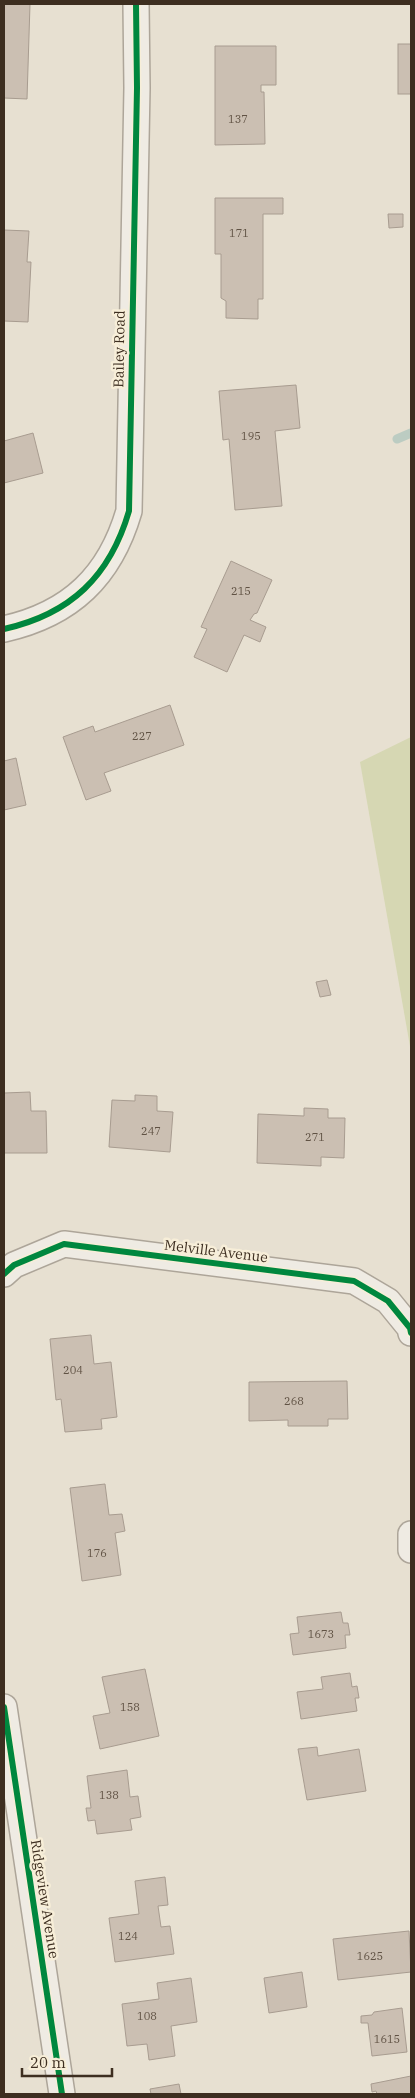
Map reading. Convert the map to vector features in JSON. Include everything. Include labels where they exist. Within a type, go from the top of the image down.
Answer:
[{"type":"street","name":"Bailey Road","points":[[4,629],[23,625],[50,614],[73,600],[92,582],[109,560],[122,535],[129,511],[137,88],[136,4]]},
{"type":"street","name":"Melville Avenue","points":[[4,1274],[14,1265],[64,1244],[354,1281],[388,1301],[410,1328],[411,1333]]},
{"type":"street","points":[[411,1534],[411,1550]]},
{"type":"street","name":"Ridgeview Avenue","points":[[4,1707],[62,2094]]},
{"type":"green space","points":[[411,737],[411,1052],[360,762]]},
{"type":"building","points":[[4,4],[30,4],[27,99],[4,98]]},
{"type":"building","points":[[398,44],[411,44],[411,94],[398,94]]},
{"type":"building","points":[[215,46],[276,46],[276,85],[261,85],[261,92],[264,92],[265,144],[215,145]]},
{"type":"building","points":[[215,198],[283,198],[283,214],[263,214],[263,299],[258,299],[258,319],[226,318],[226,301],[221,298],[221,254],[215,254]]},
{"type":"building","points":[[388,214],[403,214],[403,227],[389,228]]},
{"type":"building","points":[[4,230],[29,231],[27,262],[31,262],[28,322],[4,321]]},
{"type":"building","points":[[296,385],[300,428],[275,431],[282,506],[235,510],[229,439],[223,440],[219,391]]},
{"type":"building","points":[[33,433],[43,473],[4,483],[4,441]]},
{"type":"building","points":[[231,561],[272,580],[257,613],[250,620],[266,627],[260,642],[244,635],[227,672],[194,657],[207,629],[201,627]]},
{"type":"building","points":[[170,705],[184,745],[104,773],[111,791],[86,800],[63,737],[93,726],[95,732]]},
{"type":"building","points":[[16,758],[26,805],[4,810],[4,761]]},
{"type":"building","points":[[327,980],[331,995],[320,997],[316,982]]},
{"type":"building","points":[[30,1092],[31,1111],[46,1111],[47,1153],[4,1153],[4,1093]]},
{"type":"building","points":[[135,1095],[157,1096],[157,1111],[173,1112],[170,1152],[109,1147],[112,1100],[135,1101]]},
{"type":"building","points":[[304,1108],[328,1109],[328,1118],[345,1118],[344,1158],[321,1157],[321,1166],[257,1163],[258,1114],[304,1116]]},
{"type":"building","points":[[91,1335],[94,1364],[111,1362],[117,1417],[101,1419],[102,1429],[65,1432],[61,1399],[56,1400],[50,1339]]},
{"type":"building","points":[[347,1381],[348,1419],[328,1419],[328,1426],[288,1426],[288,1420],[249,1421],[249,1382]]},
{"type":"building","points":[[105,1484],[109,1515],[122,1514],[125,1531],[115,1533],[121,1575],[82,1581],[70,1488]]},
{"type":"building","points":[[341,1612],[343,1623],[348,1623],[350,1635],[345,1635],[346,1648],[293,1655],[290,1634],[299,1633],[297,1617]]},
{"type":"building","points":[[145,1669],[159,1736],[100,1749],[93,1716],[110,1713],[102,1677]]},
{"type":"building","points":[[350,1673],[352,1687],[357,1686],[359,1698],[355,1698],[357,1711],[301,1719],[297,1692],[323,1689],[321,1677]]},
{"type":"building","points":[[317,1747],[318,1756],[359,1749],[366,1791],[307,1800],[298,1749]]},
{"type":"building","points":[[127,1770],[130,1797],[138,1796],[141,1817],[130,1819],[132,1830],[97,1834],[95,1820],[88,1821],[86,1808],[91,1808],[87,1776]]},
{"type":"building","points":[[165,1877],[168,1905],[158,1906],[161,1927],[170,1926],[174,1954],[115,1962],[109,1918],[139,1914],[135,1881]]},
{"type":"building","points":[[409,1931],[411,1972],[338,1980],[333,1939]]},
{"type":"building","points":[[302,1972],[307,2007],[269,2013],[264,1978]]},
{"type":"building","points":[[191,1978],[197,2022],[171,2026],[175,2056],[149,2060],[147,2044],[127,2046],[122,2004],[159,1999],[157,1983]]},
{"type":"building","points":[[402,2008],[407,2052],[372,2056],[368,2023],[361,2023],[361,2016]]},
{"type":"building","points":[[411,2076],[411,2094],[377,2094],[376,2091],[372,2092],[371,2084]]},
{"type":"building","points":[[179,2084],[181,2094],[151,2094],[150,2089]]},
{"type":"waterway","points":[[397,439],[411,433]]},
{"type":"cycle path","points":[[4,629],[49,613],[68,602],[84,589],[99,573],[111,555],[129,511],[137,88],[136,4]]},
{"type":"cycle path","points":[[4,1274],[14,1265],[64,1244],[354,1281],[388,1301],[410,1328],[411,1333]]},
{"type":"cycle path","points":[[4,1707],[62,2094]]}]
